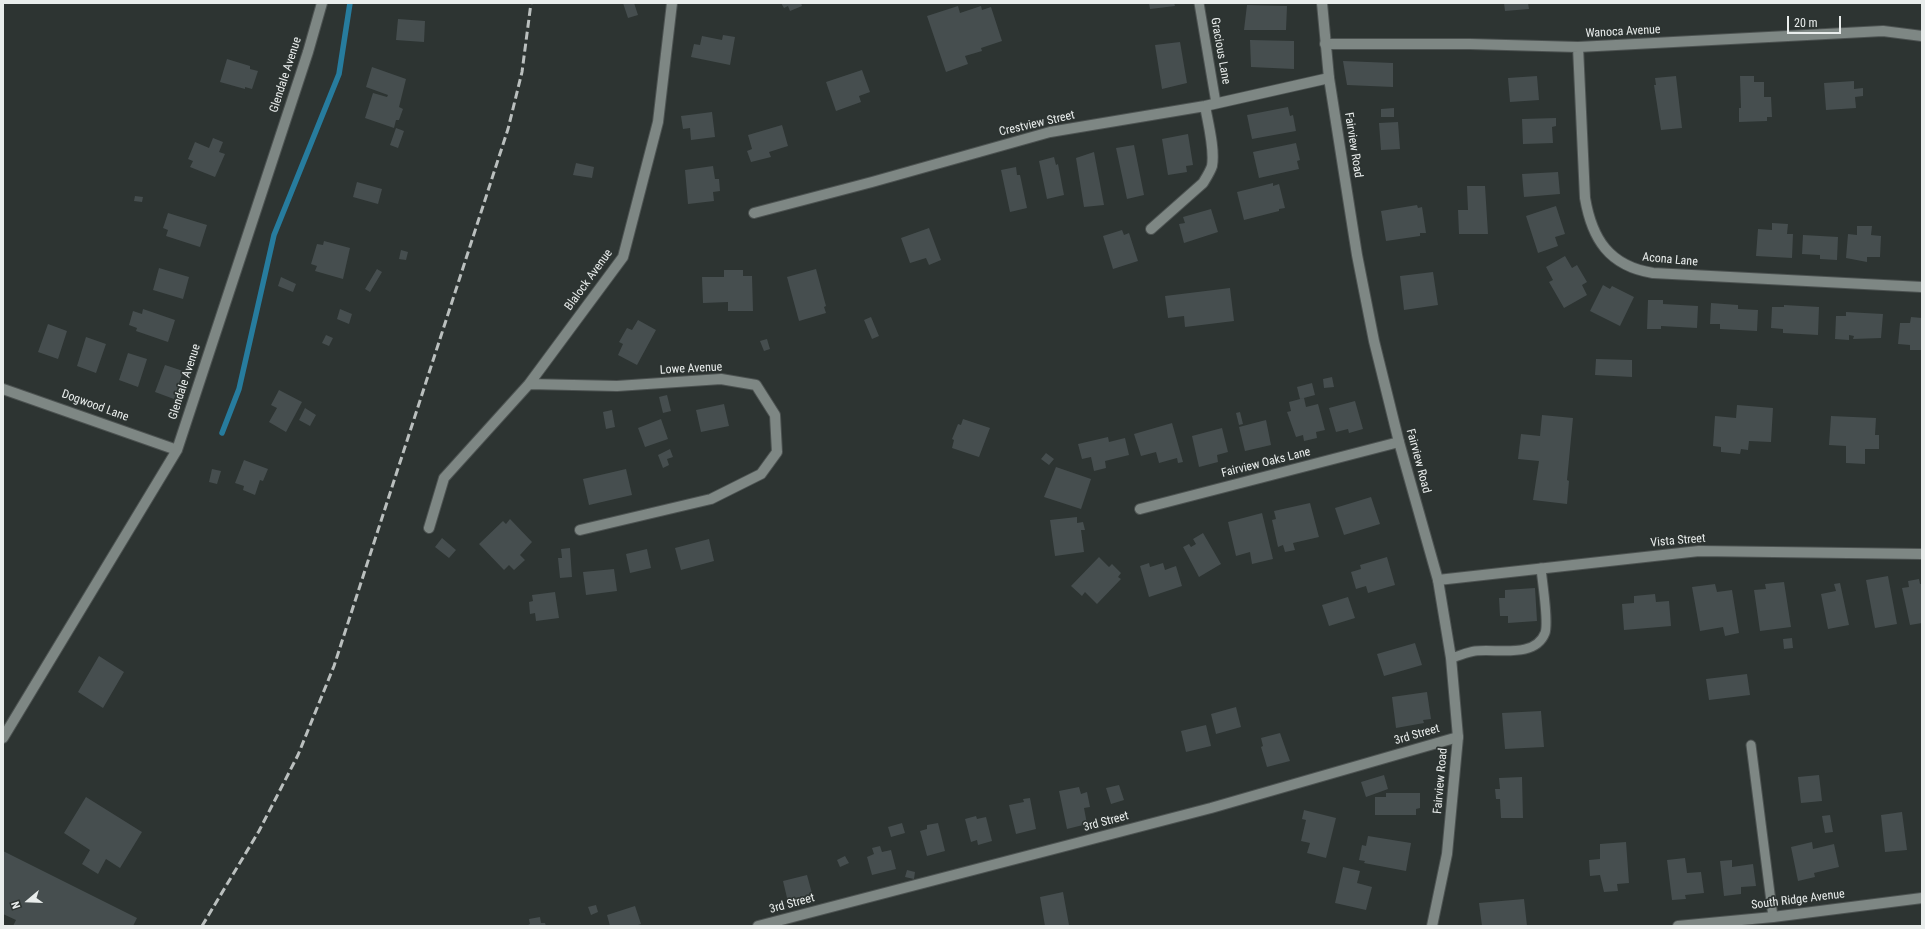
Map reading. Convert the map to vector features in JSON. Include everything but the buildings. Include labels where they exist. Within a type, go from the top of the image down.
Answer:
[{"type":"street","name":"Glendale Avenue","points":[[3,738],[177,450],[308,52],[322,3]]},
{"type":"street","name":"Blalock Avenue","points":[[429,528],[444,478],[528,384],[623,257],[658,122],[672,3]]},
{"type":"street","name":"Fairview Road","points":[[1322,3],[1329,78],[1359,262],[1374,341],[1399,442],[1438,580],[1451,658],[1458,737],[1447,854],[1432,926]]},
{"type":"street","name":"Wanoca Avenue","points":[[1325,44],[1470,44],[1578,47],[1883,31],[1922,36]]},
{"type":"street","name":"Acona Lane","points":[[1578,47],[1585,198],[1588,215],[1602,244],[1623,264],[1637,270],[1653,273],[1922,287]]},
{"type":"street","name":"Crestview Street","points":[[754,213],[872,182],[1050,132],[1205,106],[1329,78]]},
{"type":"street","points":[[1151,229],[1203,183],[1212,166],[1212,153],[1205,106]]},
{"type":"street","name":"Lowe Avenue","points":[[528,384],[617,386],[721,379],[756,385],[775,415],[777,452],[761,474],[711,499],[580,530]]},
{"type":"street","name":"Dogwood Lane","points":[[3,389],[177,450]]},
{"type":"street","name":"Fairview Oaks Lane","points":[[1140,509],[1399,442]]},
{"type":"street","name":"Vista Street","points":[[1438,580],[1699,551],[1922,554]]},
{"type":"street","name":"3rd Street","points":[[758,926],[1212,808],[1458,737]]},
{"type":"street","name":"South Ridge Avenue","points":[[1678,926],[1773,917],[1922,898]]},
{"type":"lane","name":"Gracious Lane","points":[[1199,3],[1216,103]]},
{"type":"lane","points":[[1451,658],[1474,651],[1522,650],[1537,643],[1545,632],[1545,597],[1541,568]]},
{"type":"lane","points":[[1751,745],[1773,917]]},
{"type":"waterway","points":[[222,433],[239,389],[274,235],[339,74],[350,3]]},
{"type":"railway","points":[[202,926],[259,831],[298,755],[334,666],[508,129],[522,72],[531,3]]}]
